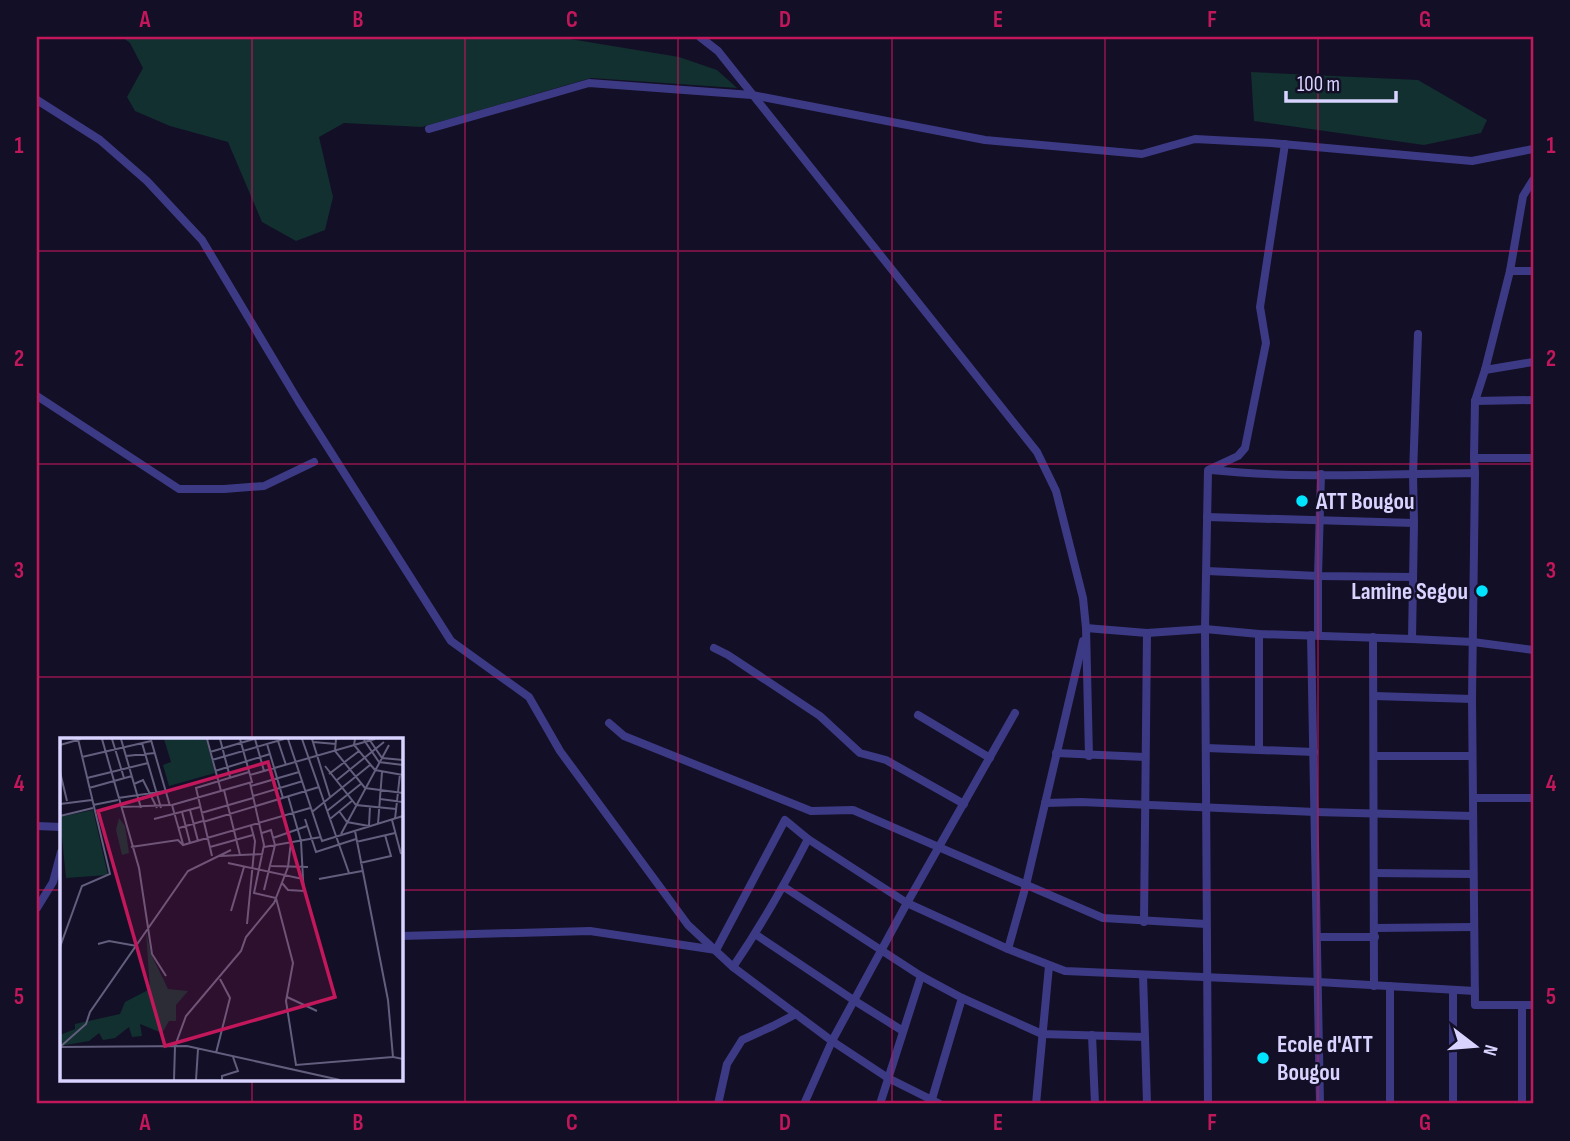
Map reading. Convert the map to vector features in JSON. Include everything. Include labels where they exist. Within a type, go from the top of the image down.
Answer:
[{"type":"street","points":[[701,37],[718,51],[1037,452],[1056,491],[1083,598],[1089,755]]},
{"type":"street","points":[[429,129],[589,83],[752,95],[985,140],[1142,154],[1195,139],[1284,144],[1472,162],[1533,149]]},
{"type":"street","points":[[37,100],[100,140],[147,181],[202,240],[299,402],[451,641],[529,697],[560,751],[688,925],[733,967],[832,1041],[888,1078],[936,1102],[962,998]]},
{"type":"street","points":[[1208,470],[1238,456],[1245,448],[1266,343],[1260,307],[1284,144]]},
{"type":"street","points":[[1533,180],[1523,196],[1510,271],[1475,401],[1472,699],[1475,1005],[1533,1005]]},
{"type":"street","points":[[1510,271],[1533,271]]},
{"type":"street","points":[[1412,639],[1413,474],[1418,334]]},
{"type":"street","points":[[1485,370],[1533,362]]},
{"type":"street","points":[[37,396],[179,489],[264,486],[314,462]]},
{"type":"street","points":[[1475,401],[1533,400]]},
{"type":"street","points":[[1474,458],[1533,458]]},
{"type":"street","points":[[1208,470],[1321,474],[1475,473]]},
{"type":"street","points":[[1208,470],[1205,629],[1208,1104]]},
{"type":"street","points":[[1320,1104],[1314,752],[1321,474]]},
{"type":"street","points":[[1208,517],[1414,523]]},
{"type":"street","points":[[1207,571],[1413,577]]},
{"type":"street","points":[[1086,628],[1147,634],[1205,629],[1259,634],[1373,637],[1473,642],[1533,650]]},
{"type":"street","points":[[1008,949],[1026,885],[1086,628]]},
{"type":"street","points":[[1144,922],[1147,634]]},
{"type":"street","points":[[1259,634],[1259,750]]},
{"type":"street","points":[[1373,637],[1374,986]]},
{"type":"street","points":[[714,648],[820,716],[860,753],[886,760],[964,804]]},
{"type":"street","points":[[1374,696],[1472,699]]},
{"type":"street","points":[[804,1104],[832,1041],[1015,713]]},
{"type":"street","points":[[918,715],[990,758]]},
{"type":"street","points":[[609,723],[624,736],[811,811],[853,810],[1103,918],[1206,924]]},
{"type":"street","points":[[1206,748],[1314,752]]},
{"type":"street","points":[[1056,753],[1145,757]]},
{"type":"street","points":[[1374,756],[1472,756]]},
{"type":"street","points":[[1473,798],[1533,797]]},
{"type":"street","points":[[1045,803],[1473,816]]},
{"type":"street","points":[[716,950],[785,821],[808,839],[907,903],[1008,949],[1065,971],[1475,991]]},
{"type":"street","points":[[37,826],[60,827]]},
{"type":"street","points":[[733,967],[784,887],[808,839]]},
{"type":"street","points":[[37,908],[53,882],[60,856]]},
{"type":"street","points":[[1374,873],[1473,874]]},
{"type":"street","points":[[784,887],[921,976],[962,998],[1042,1034],[1145,1037]]},
{"type":"street","points":[[1317,937],[1474,927]]},
{"type":"street","points":[[402,936],[590,931],[716,950]]},
{"type":"street","points":[[755,934],[904,1031]]},
{"type":"street","points":[[1036,1104],[1049,966]]},
{"type":"street","points":[[1143,975],[1147,1104]]},
{"type":"street","points":[[880,1104],[921,976]]},
{"type":"street","points":[[1390,986],[1391,1104]]},
{"type":"street","points":[[1453,990],[1453,1104]]},
{"type":"street","points":[[1522,1005],[1522,1102],[1533,1100]]},
{"type":"street","points":[[718,1104],[727,1064],[742,1040],[796,1014]]},
{"type":"street","points":[[1092,1035],[1095,1104]]},
{"type":"green space","points":[[122,37],[558,37],[679,57],[717,70],[737,88],[591,78],[422,127],[344,123],[319,137],[333,197],[325,230],[296,241],[262,222],[228,142],[170,126],[135,111],[127,97],[143,68],[130,43]]},
{"type":"green space","points":[[1251,72],[1418,80],[1487,120],[1481,133],[1424,145],[1254,121]]},
{"type":"place","name":"ATT Bougou","points":[[1302,501]]},
{"type":"place","name":"Lamine Segou","points":[[1482,591]]},
{"type":"place","name":"Ecole d'ATT Bougou","points":[[1263,1058]]}]
